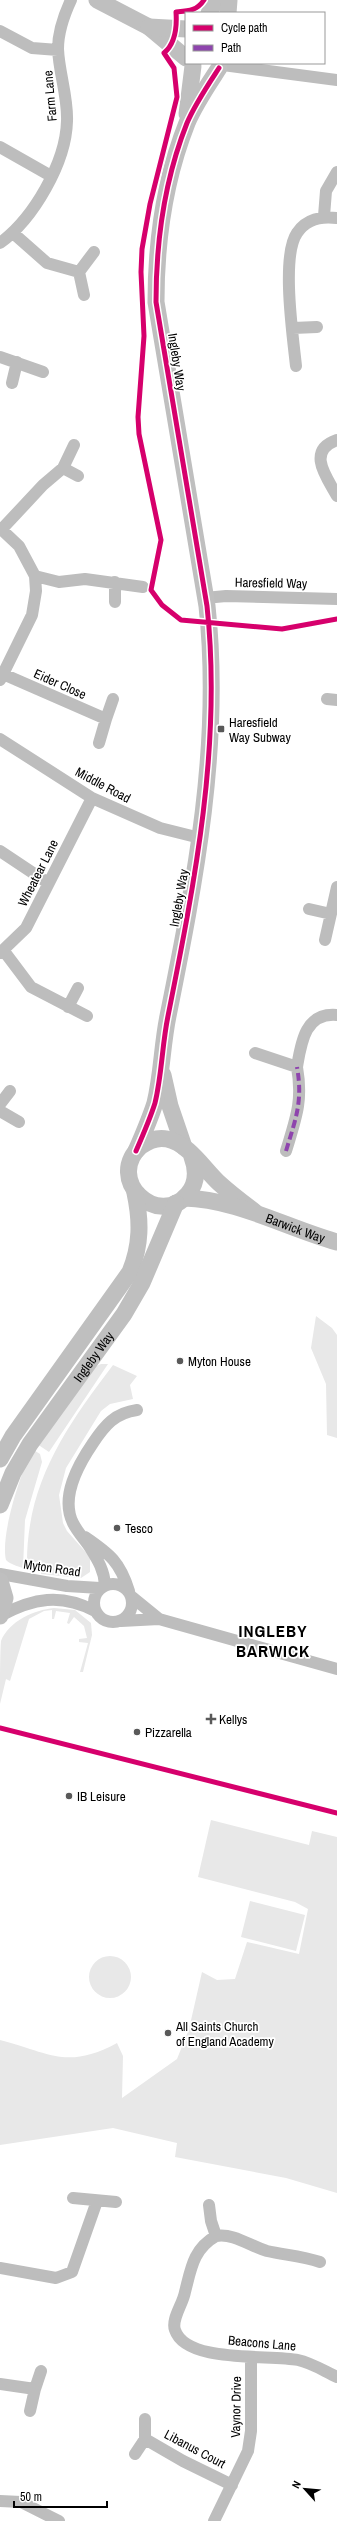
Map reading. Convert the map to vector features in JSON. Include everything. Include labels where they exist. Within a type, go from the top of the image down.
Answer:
[{"type":"street","name":"Farm Lane","points":[[0,243],[13,233],[38,204],[60,155],[67,123],[65,84],[58,50],[64,12],[71,0]]},
{"type":"street","points":[[97,0],[149,27],[185,58]]},
{"type":"street","points":[[210,12],[216,0]]},
{"type":"street","points":[[228,12],[229,0]]},
{"type":"street","points":[[149,27],[185,29]]},
{"type":"street","points":[[0,31],[32,48],[58,50]]},
{"type":"street","name":"Ingleby Way","points":[[187,122],[189,64]]},
{"type":"street","points":[[193,64],[201,70],[222,65],[337,80]]},
{"type":"street","points":[[263,64],[275,71]]},
{"type":"street","name":"Ingleby Way","points":[[136,1151],[154,1103],[161,1067],[167,1019],[200,838],[211,728],[211,644],[206,602],[156,302],[156,264],[162,212],[173,162],[187,122],[222,65]]},
{"type":"street","points":[[0,148],[51,176]]},
{"type":"street","points":[[324,216],[326,191],[337,172]]},
{"type":"street","points":[[296,366],[290,296],[291,248],[297,233],[316,218],[324,216],[337,218]]},
{"type":"street","points":[[13,233],[47,263],[79,272]]},
{"type":"street","points":[[84,295],[79,272],[94,252]]},
{"type":"street","points":[[293,328],[317,327]]},
{"type":"street","points":[[0,357],[43,372]]},
{"type":"street","points":[[12,382],[17,362]]},
{"type":"street","points":[[337,440],[327,447],[321,458],[320,465],[326,481],[337,496]]},
{"type":"street","points":[[2,677],[32,615],[36,591],[35,576],[19,546],[1,528],[43,485],[63,468],[74,445]]},
{"type":"street","points":[[63,468],[78,476]]},
{"type":"street","points":[[35,576],[59,582],[85,578],[143,587]]},
{"type":"street","points":[[115,582],[115,602]]},
{"type":"street","name":"Haresfield Way","points":[[206,602],[226,596],[337,599]]},
{"type":"street","name":"Eider Close","points":[[2,677],[106,719]]},
{"type":"street","points":[[99,743],[113,699]]},
{"type":"street","name":"Middle Road","points":[[0,739],[92,798],[160,828],[200,838]]},
{"type":"street","name":"Wheatear Lane","points":[[2,952],[26,928],[92,798]]},
{"type":"street","points":[[0,851],[48,883]]},
{"type":"street","points":[[325,940],[337,887]]},
{"type":"street","points":[[309,909],[331,914]]},
{"type":"street","points":[[2,952],[31,987],[87,1016]]},
{"type":"street","points":[[68,1007],[78,988]]},
{"type":"street","points":[[286,1151],[300,1107],[300,1084],[297,1066],[303,1035],[316,1019],[325,1015],[337,1015]]},
{"type":"street","points":[[255,1053],[297,1066]]},
{"type":"street","name":"Ingleby Way","points":[[161,1067],[170,1106],[188,1152]]},
{"type":"street","points":[[0,1104],[10,1091]]},
{"type":"street","points":[[0,1111],[19,1122]]},
{"type":"street","points":[[165,1139],[188,1152],[196,1171],[195,1179],[180,1201],[158,1206],[150,1204],[135,1193],[129,1176],[132,1158],[136,1151],[144,1144],[165,1139]]},
{"type":"street","name":"Barwick Way","points":[[188,1152],[219,1183],[255,1212]]},
{"type":"street","name":"Ingleby Way","points":[[0,1459],[13,1436],[130,1272],[136,1257],[140,1234],[140,1214],[135,1193]]},
{"type":"street","name":"Barwick Way","points":[[180,1201],[212,1200],[255,1212],[305,1233],[337,1242]]},
{"type":"street","name":"Ingleby Way","points":[[0,1505],[13,1473],[30,1444],[124,1314],[142,1283],[180,1201]]},
{"type":"street","points":[[95,1611],[95,1596],[103,1586],[104,1573],[100,1563],[72,1523],[69,1503],[74,1477],[80,1464],[105,1426],[115,1416],[137,1410]]},
{"type":"street","points":[[80,1533],[115,1559],[124,1574],[131,1594],[131,1611],[121,1621]]},
{"type":"street","name":"Myton Road","points":[[0,1574],[67,1586],[103,1586]]},
{"type":"street","points":[[0,1581],[5,1598],[0,1616]]},
{"type":"street","points":[[103,1586],[118,1584],[159,1619]]},
{"type":"street","points":[[0,1616],[29,1602],[42,1600],[69,1601],[95,1611],[108,1622],[159,1619],[337,1668]]},
{"type":"street","points":[[73,2198],[116,2202]]},
{"type":"street","points":[[0,2268],[56,2278],[72,2272],[97,2201]]},
{"type":"street","points":[[210,2205],[211,2221],[216,2236],[232,2238],[264,2250],[303,2256],[320,2262]]},
{"type":"street","name":"Beacons Lane","points":[[216,2236],[208,2241],[192,2261],[175,2329],[185,2343],[194,2347],[251,2358],[296,2359],[337,2377]]},
{"type":"street","name":"Vaynor Drive","points":[[214,2521],[248,2451],[251,2431],[251,2358]]},
{"type":"street","points":[[30,2411],[41,2371]]},
{"type":"street","points":[[0,2384],[35,2389]]},
{"type":"street","name":"Libanus Court","points":[[135,2454],[145,2439],[145,2419]]},
{"type":"street","name":"Libanus Court","points":[[145,2439],[183,2461],[232,2485]]},
{"type":"street","points":[[0,2501],[21,2502],[59,2521]]},
{"type":"shaded area","points":[[316,1316],[332,1328],[337,1335],[337,1438],[327,1435],[326,1384],[311,1348]]},
{"type":"shaded area","points":[[101,1364],[108,1364],[49,1452],[37,1444],[92,1368]]},
{"type":"shaded area","points":[[113,1365],[137,1376],[130,1385],[133,1399],[110,1404],[101,1411],[66,1468],[59,1495],[63,1523],[67,1531],[90,1557],[90,1572],[81,1578],[41,1574],[42,1569],[27,1565],[28,1536],[33,1508],[41,1482],[65,1434]]},
{"type":"shaded area","points":[[32,1449],[40,1454],[42,1462],[25,1520],[23,1568],[6,1560],[6,1535],[17,1488]]},
{"type":"shaded area","points":[[54,1608],[75,1610],[91,1623],[92,1635],[83,1672],[80,1672],[88,1643],[79,1642],[79,1639],[87,1638],[84,1626],[74,1617],[69,1624],[67,1623],[70,1613],[56,1611],[54,1619],[52,1619],[52,1610],[44,1611],[29,1619],[10,1681],[6,1679],[0,1704],[1,1641],[16,1622],[38,1611]]},
{"type":"shaded area","points":[[211,1820],[309,1845],[312,1831],[337,1837],[337,2193],[286,2178],[175,2157],[177,2143],[113,2128],[0,2145],[0,2040],[46,2054],[71,2057],[85,2056],[117,2043],[123,2056],[122,2098],[177,2059],[189,2029],[202,1972],[217,1980],[235,1979],[247,1942],[299,1954],[308,1909],[295,1902],[198,1877]]},
{"type":"shaded area","points":[[250,1901],[305,1915],[296,1951],[241,1937]]},
{"type":"shaded area","points":[[110,1956],[125,1962],[131,1977],[125,1992],[110,1998],[95,1992],[89,1977],[95,1962]]},
{"type":"marked path","points":[[286,1151],[298,1109],[299,1079],[297,1067]]},
{"type":"cycle path","points":[[204,0],[195,8],[188,11],[176,12],[175,34],[171,44],[164,53],[174,68],[177,97],[150,204],[142,249],[141,272],[144,336],[138,417],[139,434],[161,540],[151,590],[162,605],[181,620],[282,629],[337,619]]},
{"type":"cycle path","points":[[136,1151],[155,1103],[166,1027],[188,914],[203,812],[211,709],[211,658],[207,606],[156,302],[156,279],[163,211],[172,167],[187,123],[219,68]]},
{"type":"cycle path","points":[[0,1728],[337,1813]]},
{"type":"place","name":"Haresfield Way Subway","points":[[221,729]]},
{"type":"place","name":"Myton House","points":[[180,1361]]},
{"type":"place","name":"Tesco","points":[[117,1528]]},
{"type":"place","name":"Kellys","points":[[211,1719]]},
{"type":"place","name":"Pizzarella","points":[[137,1732]]},
{"type":"place","name":"IB Leisure","points":[[69,1796]]},
{"type":"place","name":"All Saints Church of England Academy","points":[[168,2033]]},
{"type":"district","name":"INGLEBY BARWICK","points":[[273,1640]]}]
